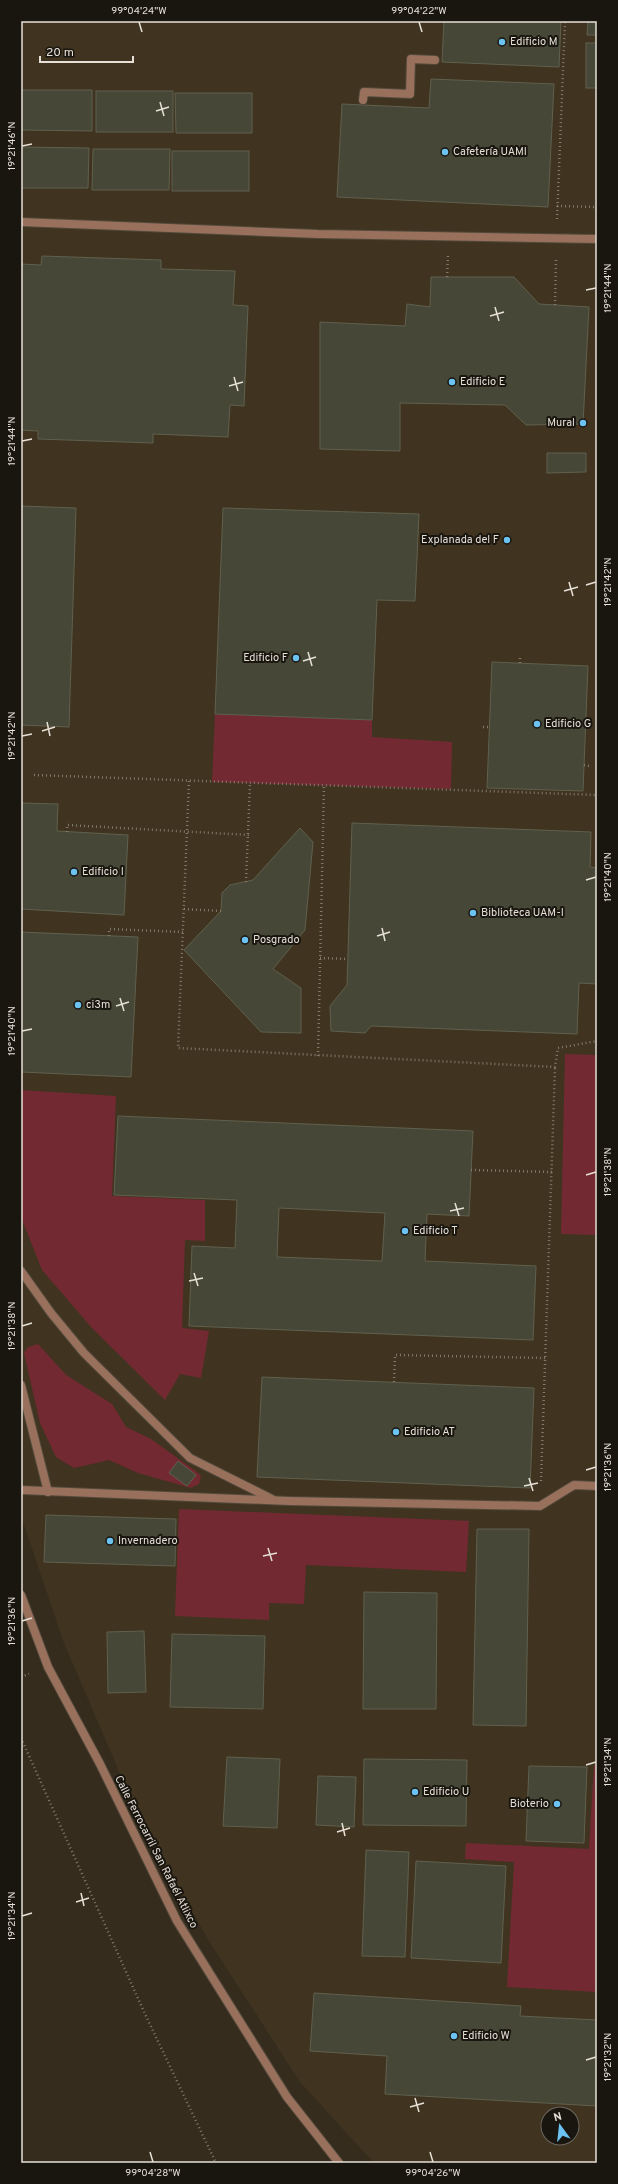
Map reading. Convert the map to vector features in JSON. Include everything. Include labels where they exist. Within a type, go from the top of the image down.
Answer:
[{"type":"street","points":[[363,100],[364,92],[410,94],[411,58],[435,60]]},
{"type":"street","points":[[21,222],[318,234],[556,237],[597,239]]},
{"type":"street","points":[[21,1271],[51,1313],[84,1353],[190,1458],[274,1500]]},
{"type":"street","points":[[21,1385],[48,1492]]},
{"type":"street","points":[[21,1490],[274,1500],[540,1506],[574,1485],[597,1486]]},
{"type":"street","name":"Calle Ferrocarril San Rafaél Atlixco","points":[[21,1595],[48,1667],[100,1764],[177,1921],[287,2097],[339,2163]]},
{"type":"path","points":[[565,21],[557,206],[597,207]]},
{"type":"path","points":[[555,305],[556,237]]},
{"type":"path","points":[[520,658],[520,664]]},
{"type":"path","points":[[483,727],[489,727]]},
{"type":"path","points":[[34,775],[597,795]]},
{"type":"path","points":[[189,780],[178,1048],[555,1067]]},
{"type":"path","points":[[246,882],[250,783]]},
{"type":"path","points":[[318,1056],[324,786]]},
{"type":"path","points":[[67,832],[67,825],[249,835]]},
{"type":"path","points":[[184,909],[221,911]]},
{"type":"path","points":[[109,936],[109,929],[183,932]]},
{"type":"path","points":[[320,958],[348,959]]},
{"type":"path","points":[[540,1506],[555,1067],[558,1048],[597,1040]]},
{"type":"path","points":[[471,1170],[552,1172]]},
{"type":"path","points":[[394,1382],[395,1355],[546,1358]]},
{"type":"path","points":[[21,1738],[144,2014],[216,2163]]},
{"type":"shaded area","points":[[21,21],[597,21],[597,2163],[374,2163],[300,2082],[207,1938],[136,1811],[64,1643],[21,1516]]},
{"type":"shaded area","points":[[215,714],[372,720],[372,737],[452,742],[451,789],[212,782]]},
{"type":"shaded area","points":[[565,1054],[597,1055],[597,1235],[561,1234]]},
{"type":"shaded area","points":[[21,1090],[116,1096],[112,1196],[205,1200],[205,1241],[185,1240],[182,1328],[209,1331],[201,1378],[180,1374],[165,1400],[92,1328],[42,1270],[21,1217]]},
{"type":"shaded area","points":[[38,1344],[66,1375],[112,1404],[126,1427],[151,1439],[197,1472],[201,1476],[199,1484],[191,1488],[138,1473],[109,1460],[74,1468],[56,1457],[40,1423],[24,1353],[28,1347]]},
{"type":"shaded area","points":[[179,1509],[469,1521],[466,1572],[306,1565],[304,1604],[269,1603],[269,1620],[175,1616]]},
{"type":"shaded area","points":[[594,1765],[597,1765],[597,1992],[507,1987],[514,1862],[465,1859],[466,1843],[589,1849]]},
{"type":"building","name":"Edificio M","points":[[444,21],[561,21],[559,67],[442,62]]},
{"type":"building","points":[[588,21],[597,21],[597,35],[587,35]]},
{"type":"building","points":[[586,43],[597,43],[597,88],[586,88]]},
{"type":"building","name":"Cafetería UAMI","points":[[431,79],[554,84],[548,207],[337,197],[342,104],[429,108]]},
{"type":"building","points":[[21,90],[92,90],[92,131],[21,130]]},
{"type":"building","points":[[96,91],[173,91],[173,132],[96,132]]},
{"type":"building","points":[[175,93],[252,93],[252,133],[176,133]]},
{"type":"building","points":[[21,147],[89,148],[88,188],[21,188]]},
{"type":"building","points":[[93,149],[170,149],[169,190],[92,190]]},
{"type":"building","points":[[172,151],[249,151],[249,191],[172,191]]},
{"type":"building","points":[[42,256],[161,260],[161,269],[235,271],[233,305],[248,306],[244,406],[230,405],[228,437],[153,434],[153,443],[38,439],[38,431],[21,430],[21,264],[41,265]]},
{"type":"building","name":"Edificio E","points":[[431,277],[514,277],[539,304],[589,307],[583,424],[526,425],[505,405],[400,403],[400,451],[320,449],[320,322],[405,326],[407,304],[430,307]]},
{"type":"building","points":[[547,453],[586,453],[586,472],[547,473]]},
{"type":"building","points":[[21,506],[76,508],[69,727],[21,725]]},
{"type":"building","name":"Edificio F","points":[[223,508],[419,514],[415,601],[377,600],[372,720],[215,714]]},
{"type":"building","name":"Edificio G","points":[[492,662],[588,666],[583,791],[487,788]]},
{"type":"building","name":"Edificio I","points":[[21,803],[58,804],[57,831],[128,835],[124,915],[21,909]]},
{"type":"building","name":"Biblioteca UAM-I","points":[[352,823],[591,832],[590,867],[597,868],[597,984],[579,983],[577,1034],[371,1026],[365,1033],[331,1031],[330,1006],[347,985]]},
{"type":"building","name":"Posgrado","points":[[300,828],[313,842],[305,930],[273,969],[301,988],[301,1033],[261,1032],[184,950],[221,911],[222,893],[230,885],[253,880]]},
{"type":"building","name":"ci3m","points":[[21,932],[138,937],[131,1077],[21,1072]]},
{"type":"building","name":"Edificio T","points":[[118,1116],[473,1131],[469,1216],[427,1214],[425,1261],[536,1266],[533,1340],[189,1326],[192,1246],[235,1248],[237,1200],[114,1195]],"holes":[[[279,1208],[385,1213],[382,1261],[277,1257]]]},
{"type":"building","name":"Edificio AT","points":[[262,1377],[534,1388],[530,1488],[257,1477]]},
{"type":"building","points":[[178,1461],[196,1475],[187,1486],[169,1473]]},
{"type":"building","name":"Invernadero","points":[[46,1515],[176,1519],[175,1566],[44,1562]]},
{"type":"building","points":[[477,1529],[529,1529],[526,1726],[473,1725]]},
{"type":"building","points":[[364,1592],[437,1593],[436,1709],[363,1709]]},
{"type":"building","points":[[144,1631],[146,1692],[108,1693],[107,1632]]},
{"type":"building","points":[[172,1634],[265,1636],[263,1709],[170,1707]]},
{"type":"building","points":[[227,1757],[280,1759],[277,1828],[223,1826]]},
{"type":"building","name":"Edificio U","points":[[364,1759],[467,1760],[466,1826],[363,1825]]},
{"type":"building","name":"Bioterio","points":[[529,1766],[587,1767],[584,1843],[526,1841]]},
{"type":"building","points":[[318,1776],[356,1777],[354,1827],[316,1825]]},
{"type":"building","points":[[366,1850],[409,1852],[405,1957],[362,1956]]},
{"type":"building","points":[[416,1861],[506,1866],[501,1963],[411,1958]]},
{"type":"building","name":"Edificio W","points":[[314,1993],[521,2006],[520,2016],[597,2020],[597,2106],[385,2094],[387,2056],[310,2051]]},
{"type":"place","name":"Edificio M","points":[[502,42]]},
{"type":"place","name":"Cafetería UAMI","points":[[445,152]]},
{"type":"place","name":"Edificio E","points":[[452,382]]},
{"type":"place","name":"Mural","points":[[583,423]]},
{"type":"place","name":"Explanada del F","points":[[507,540]]},
{"type":"place","name":"Edificio F","points":[[296,658]]},
{"type":"place","name":"Edificio G","points":[[537,724]]},
{"type":"place","name":"Edificio I","points":[[74,872]]},
{"type":"place","name":"Biblioteca UAM-I","points":[[473,913]]},
{"type":"place","name":"Posgrado","points":[[245,940]]},
{"type":"place","name":"ci3m","points":[[78,1005]]},
{"type":"place","name":"Edificio T","points":[[405,1231]]},
{"type":"place","name":"Edificio AT","points":[[396,1432]]},
{"type":"place","name":"Invernadero","points":[[110,1541]]},
{"type":"place","name":"Edificio U","points":[[415,1792]]},
{"type":"place","name":"Bioterio","points":[[557,1804]]},
{"type":"place","name":"Edificio W","points":[[454,2036]]}]
